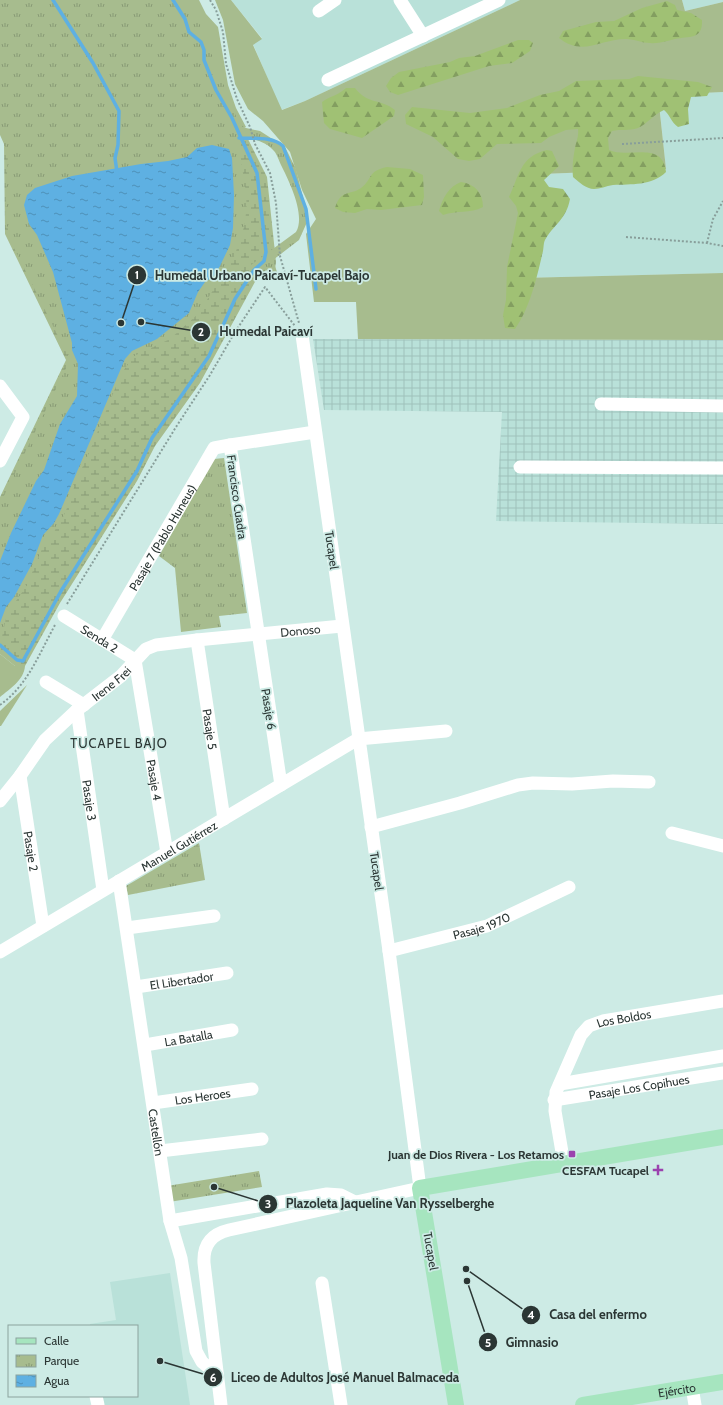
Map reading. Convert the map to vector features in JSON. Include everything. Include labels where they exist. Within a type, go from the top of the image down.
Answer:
[{"type":"main road","points":[[420,1188],[723,1137]]},
{"type":"main road","name":"Tucapel","points":[[420,1188],[456,1405]]},
{"type":"main road","name":"Ejército","points":[[583,1405],[723,1382]]},
{"type":"street","points":[[319,10],[334,0]]},
{"type":"street","points":[[400,0],[423,36]]},
{"type":"street","points":[[328,80],[498,0]]},
{"type":"street","name":"Tucapel","points":[[302,335],[389,951],[420,1188]]},
{"type":"street","points":[[0,386],[23,417],[0,461]]},
{"type":"street","points":[[601,404],[723,406]]},
{"type":"street","name":"Francisco Cuadra","points":[[258,634],[230,445],[315,432]]},
{"type":"street","name":"Pasaje 7 (Pablo Huneus)","points":[[102,640],[214,448],[230,445]]},
{"type":"street","points":[[520,467],[723,468]]},
{"type":"street","name":"Senda 2","points":[[62,615],[135,660]]},
{"type":"street","name":"Donoso","points":[[258,634],[342,626]]},
{"type":"street","name":"Irene Frei","points":[[0,801],[20,776],[45,740],[81,708],[121,676],[141,652],[150,647],[197,640],[258,634]]},
{"type":"street","name":"Pasaje 6","points":[[258,634],[281,785]]},
{"type":"street","name":"Pasaje 5","points":[[197,640],[224,819]]},
{"type":"street","name":"Pasaje 4","points":[[135,660],[167,852]]},
{"type":"street","points":[[46,682],[81,708]]},
{"type":"street","name":"Pasaje 3","points":[[81,708],[103,890]]},
{"type":"street","points":[[358,739],[446,731]]},
{"type":"street","name":"Manuel Gutiérrez","points":[[0,952],[358,739]]},
{"type":"street","name":"Pasaje 2","points":[[20,776],[43,926]]},
{"type":"street","points":[[371,827],[460,803],[518,785],[533,783],[572,784],[613,781],[649,782]]},
{"type":"street","points":[[672,833],[723,846]]},
{"type":"street","name":"Castellón","points":[[119,881],[145,1045],[170,1221],[181,1258],[196,1351],[202,1362],[217,1374]]},
{"type":"street","name":"Pasaje 1970","points":[[389,951],[487,926],[569,887]]},
{"type":"street","points":[[127,928],[214,916]]},
{"type":"street","name":"El Libertador","points":[[136,987],[227,973]]},
{"type":"street","name":"Los Boldos","points":[[554,1100],[581,1035],[596,1023],[723,1001]]},
{"type":"street","name":"La Batalla","points":[[145,1045],[232,1030]]},
{"type":"street","name":"Pasaje Los Copihues","points":[[560,1084],[723,1056]]},
{"type":"street","name":"Pasaje Los Copihues","points":[[554,1100],[723,1073]]},
{"type":"street","name":"Los Heroes","points":[[153,1102],[252,1089]]},
{"type":"street","points":[[554,1100],[564,1164]]},
{"type":"street","points":[[160,1151],[262,1139]]},
{"type":"street","points":[[221,1405],[204,1262],[204,1250],[208,1241],[216,1234],[229,1230],[420,1188]]},
{"type":"street","points":[[170,1221],[327,1194],[341,1195],[355,1202]]},
{"type":"street","points":[[322,1283],[341,1405]]},
{"type":"street","points":[[692,1387],[695,1405]]},
{"type":"path","points":[[210,0],[216,10],[223,32],[226,64],[235,94],[250,127],[255,144],[270,173],[275,197],[280,256],[302,335]]},
{"type":"path","points":[[622,144],[723,138]]},
{"type":"path","points":[[708,243],[713,219],[723,201]]},
{"type":"path","points":[[626,236],[708,243],[723,246]]},
{"type":"path","points":[[0,705],[23,683],[34,667],[62,615],[176,427],[265,287],[302,335]]},
{"type":"shaded area","points":[[231,0],[520,0],[305,101],[281,110],[253,44],[262,38]]},
{"type":"shaded area","points":[[682,0],[723,0],[723,2],[685,11]]},
{"type":"shaded area","points":[[723,92],[723,273],[521,278],[542,174],[666,169],[658,94]]},
{"type":"shaded area","points":[[313,339],[723,340],[723,524],[496,521],[502,412],[324,410]]},
{"type":"shaded area","points":[[170,1273],[190,1405],[102,1405],[101,1397],[138,1397],[138,1325],[90,1325],[116,1320],[110,1282]]},
{"type":"green space","points":[[0,0],[233,114],[249,141],[267,177],[276,262],[275,269],[266,270],[256,280],[200,383],[155,446],[137,481],[60,603],[25,666],[15,666],[0,654],[0,497],[66,360],[5,234],[4,142],[0,131]]},
{"type":"green space","points":[[0,0],[188,0],[198,19],[239,124],[246,128],[260,131],[285,147],[296,169],[308,220],[299,240],[273,260],[277,272],[268,271],[251,265],[296,232],[299,225],[299,217],[298,208],[292,189],[275,152],[264,143],[243,137],[238,144],[245,185],[247,208],[243,231],[234,257],[198,314],[170,339],[134,356],[121,374],[89,453],[75,483],[72,496],[62,520],[41,551],[27,585],[7,614],[0,646],[0,504],[69,362],[68,356],[11,242],[5,217],[8,153],[0,135]]},
{"type":"green space","points":[[182,0],[199,0],[206,14],[218,27],[228,85],[236,108],[246,127],[241,128],[233,114]]},
{"type":"green space","points":[[215,0],[231,0],[262,39],[253,45],[282,110],[305,101],[520,0],[682,0],[685,11],[723,2],[723,92],[658,95],[666,169],[542,174],[521,278],[723,273],[723,340],[358,339],[356,302],[314,302],[306,234],[316,219],[302,190],[290,152],[263,121],[248,109],[235,84],[223,20]]},
{"type":"green space","points":[[667,1],[675,5],[677,10],[691,13],[702,20],[702,26],[698,34],[690,37],[656,43],[626,39],[584,47],[576,46],[559,38],[563,31],[596,22],[614,21],[642,8]]},
{"type":"green space","points":[[518,40],[529,40],[533,43],[530,51],[512,63],[489,66],[398,95],[390,92],[386,86],[391,78],[399,72],[450,62],[459,58],[475,56]]},
{"type":"green space","points":[[638,76],[698,82],[712,87],[707,96],[691,97],[688,109],[689,124],[678,127],[664,110],[638,128],[612,131],[608,138],[609,150],[626,153],[652,153],[658,156],[663,162],[666,172],[660,177],[648,182],[613,185],[599,189],[585,187],[573,177],[573,159],[578,137],[578,129],[566,130],[549,137],[541,143],[497,144],[480,159],[469,161],[458,159],[433,137],[406,124],[405,115],[412,107],[470,113],[507,108],[540,95],[559,91],[576,81],[629,79]]},
{"type":"green space","points":[[346,88],[355,88],[365,97],[390,106],[395,110],[394,116],[362,138],[330,129],[324,123],[322,102]]},
{"type":"green space","points":[[547,150],[552,151],[559,166],[544,180],[549,187],[563,189],[570,199],[563,217],[545,240],[535,284],[520,321],[515,329],[505,328],[503,315],[506,300],[507,267],[518,213],[516,206],[509,197],[518,174],[526,162],[538,153]]},
{"type":"green space","points":[[387,167],[410,169],[423,175],[424,197],[422,205],[381,210],[367,209],[355,213],[343,212],[335,208],[337,202],[343,195],[361,188],[365,185],[373,173]]},
{"type":"green space","points":[[461,182],[474,187],[480,193],[483,207],[443,215],[439,211],[444,198],[453,187]]},
{"type":"green space","points":[[224,458],[247,613],[219,616],[221,627],[181,632],[175,568],[159,556],[214,459]]},
{"type":"green space","points":[[0,654],[15,666],[25,666],[19,680],[0,697]]},
{"type":"green space","points":[[27,685],[1,726],[0,726],[0,711]]},
{"type":"green space","points":[[199,843],[205,880],[128,895],[126,886]]},
{"type":"green space","points":[[259,1171],[262,1187],[169,1202],[167,1186]]},
{"type":"water","points":[[212,145],[229,149],[232,158],[234,195],[233,228],[230,245],[214,276],[205,282],[198,292],[189,313],[157,339],[132,351],[125,359],[59,514],[54,523],[43,535],[32,564],[14,597],[6,607],[0,623],[0,561],[11,533],[36,481],[44,470],[60,424],[77,396],[78,364],[72,350],[72,343],[53,272],[37,235],[29,224],[24,205],[27,195],[35,188],[72,176],[187,157],[197,148]]},
{"type":"waterway","points":[[53,0],[93,63],[119,111],[118,145],[115,158],[117,172]]},
{"type":"waterway","points":[[0,645],[17,660],[23,661],[61,591],[137,471],[152,438],[209,356],[235,299],[254,270],[264,261],[266,252],[257,173],[232,118],[216,90],[204,60],[204,50],[201,42],[189,32],[185,19],[173,0]]},
{"type":"waterway","points":[[239,138],[268,139],[283,146],[306,209],[316,289]]},
{"type":"place","name":"Humedal Paicaví","points":[[141,322]]},
{"type":"place","name":"Humedal Urbano Paicaví-Tucapel Bajo","points":[[121,323]]},
{"type":"place","name":"Juan de Dios Rivera - Los Retamos","points":[[572,1154]]},
{"type":"place","name":"CESFAM Tucapel","points":[[658,1170]]},
{"type":"place","name":"Plazoleta Jaqueline Van Rysselberghe","points":[[214,1187]]},
{"type":"place","name":"Casa del enfermo","points":[[466,1269]]},
{"type":"place","name":"Gimnasio","points":[[467,1281]]},
{"type":"place","name":"Liceo de Adultos José Manuel Balmaceda","points":[[160,1361]]},
{"type":"district","name":"TUCAPEL BAJO","points":[[119,743]]}]
